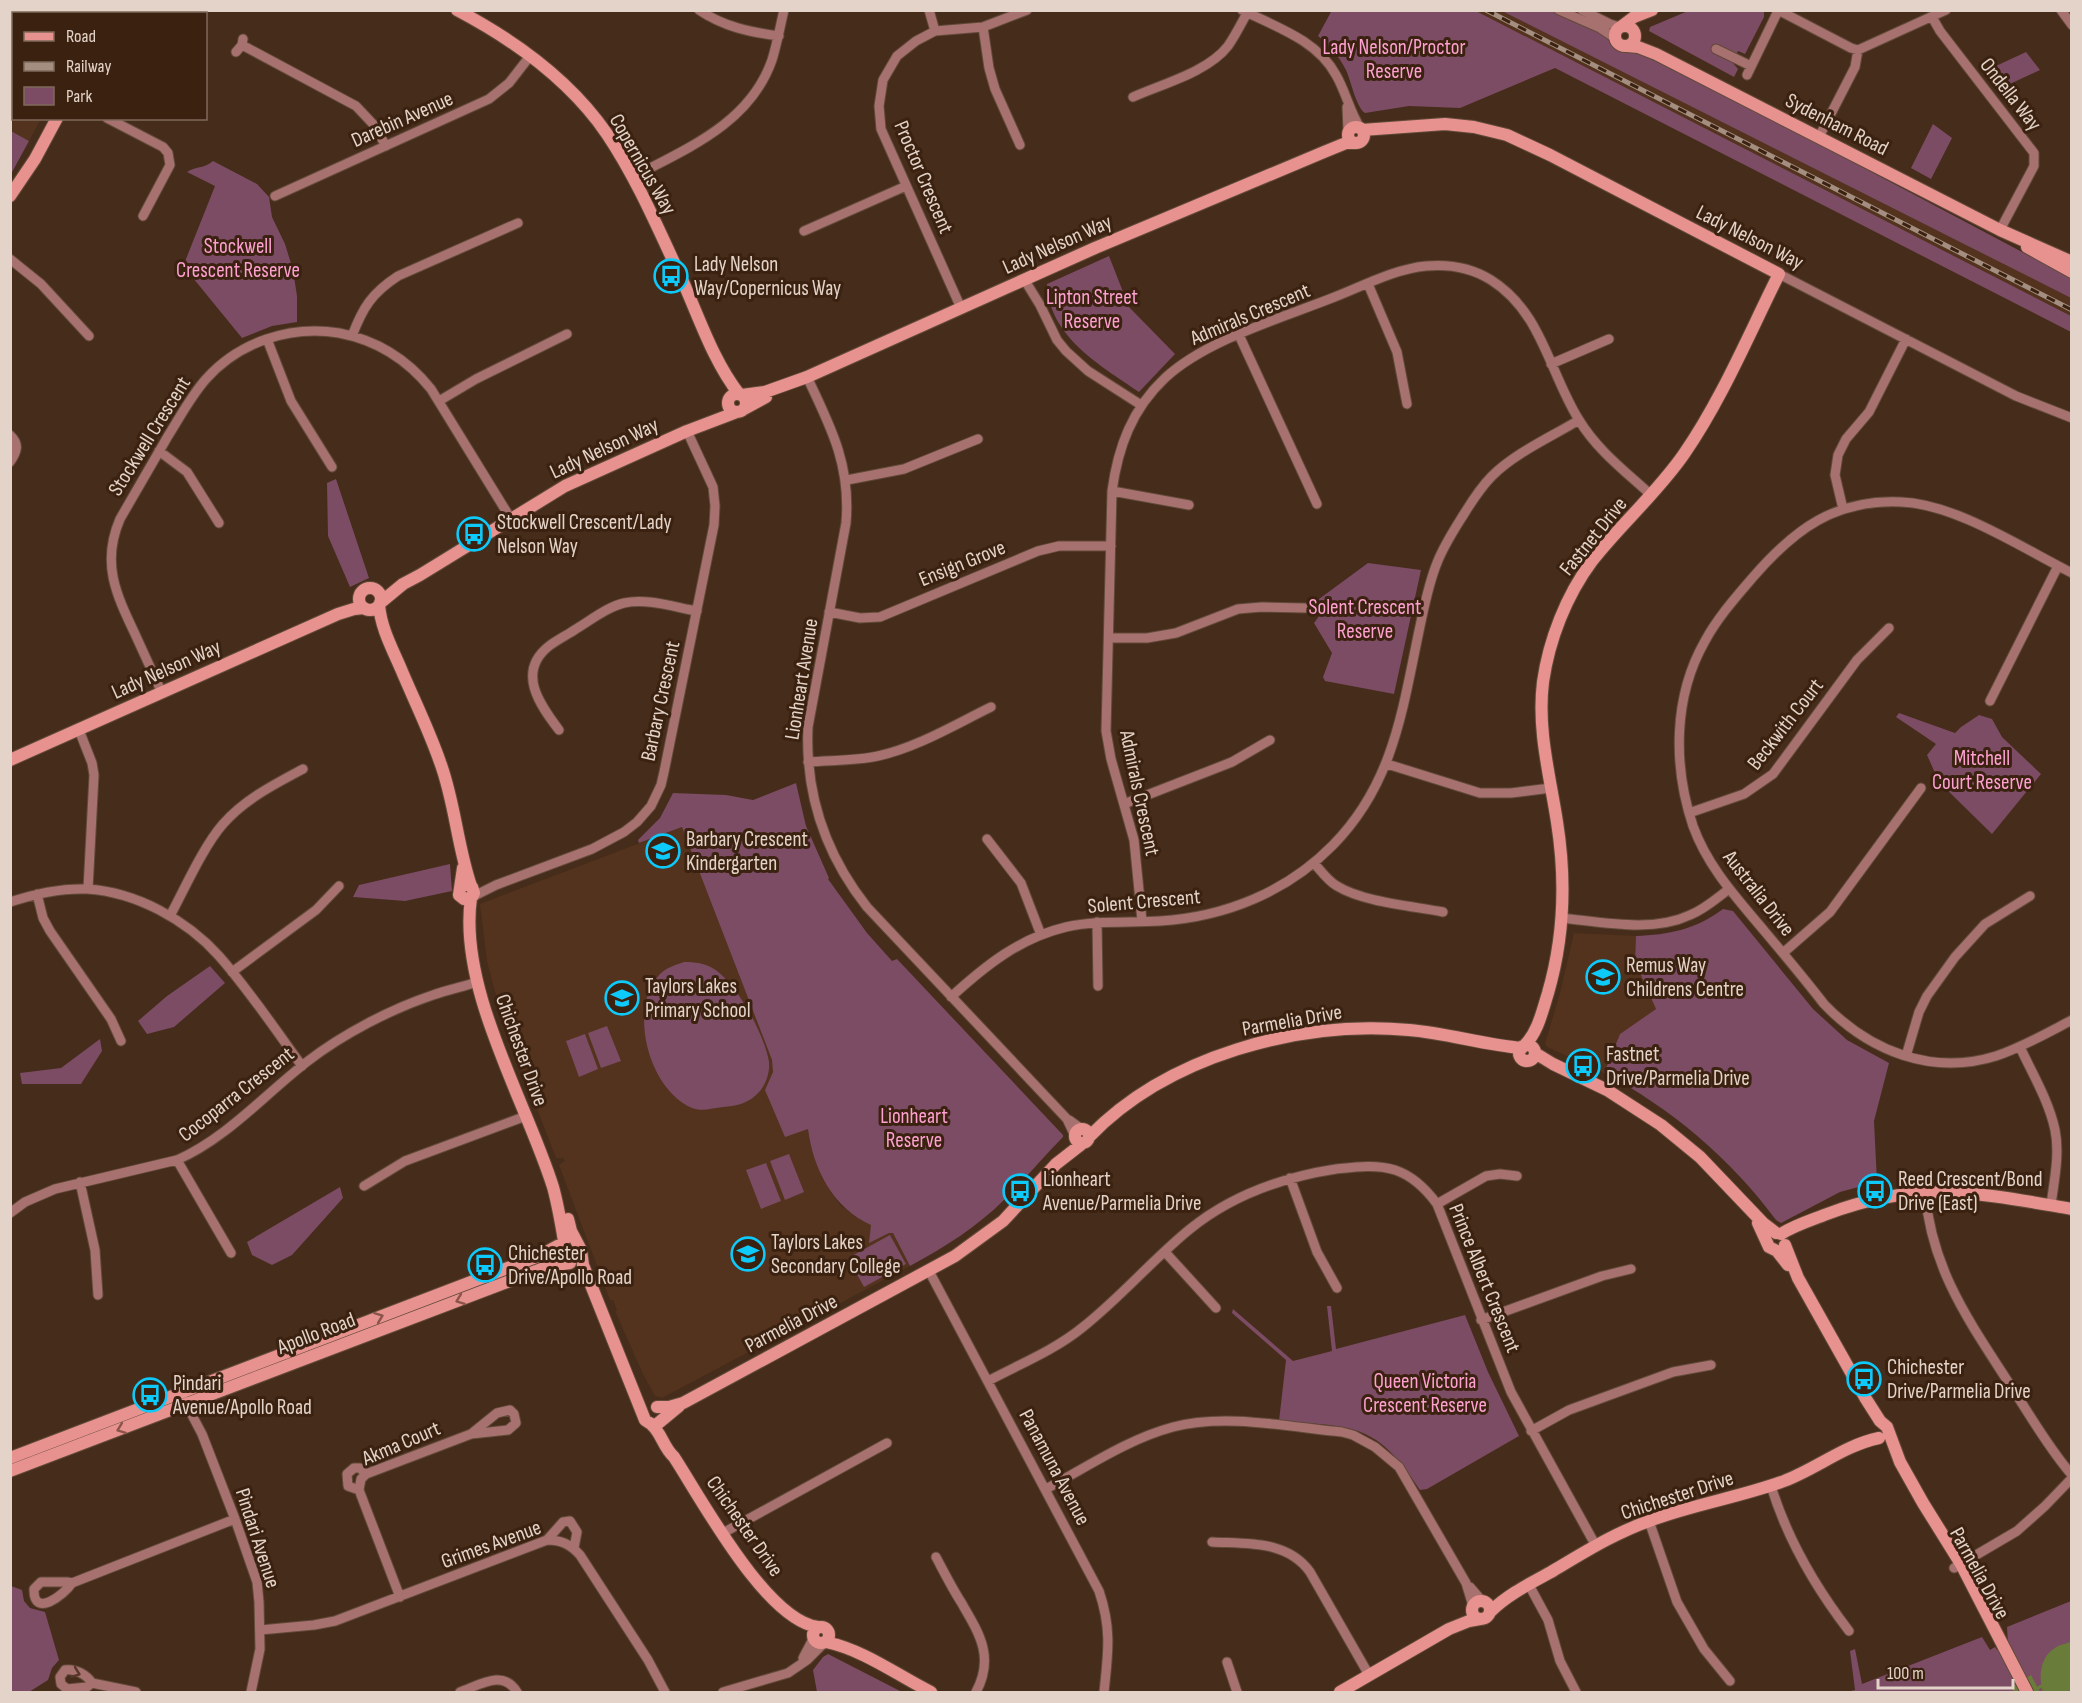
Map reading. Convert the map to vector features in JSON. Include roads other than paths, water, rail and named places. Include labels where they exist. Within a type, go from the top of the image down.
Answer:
[{"type":"street","name":"Copernicus Way","points":[[457,10],[498,34],[549,71],[584,105],[606,132],[633,177],[716,356],[740,394]]},
{"type":"street","points":[[699,10],[721,23],[742,30],[779,36]]},
{"type":"street","points":[[633,177],[706,138],[734,118],[746,105],[761,83],[772,60],[784,10]]},
{"type":"street","points":[[929,10],[935,32]]},
{"type":"street","name":"Proctor Crescent","points":[[961,308],[881,129],[879,106],[883,80],[897,56],[916,41],[935,32],[983,27],[1028,10]]},
{"type":"street","points":[[1558,10],[1600,28],[1619,30],[1629,26],[1635,32]]},
{"type":"street","points":[[1582,10],[1619,30]]},
{"type":"street","points":[[1716,49],[1749,71],[1778,11],[1858,50],[1946,10]]},
{"type":"street","points":[[2061,10],[2072,25]]},
{"type":"street","points":[[1650,11],[1637,21],[1635,39],[1627,46],[1618,44],[1619,30],[1634,17],[1650,11]]},
{"type":"street","points":[[1133,97],[1202,68],[1217,58],[1228,46],[1245,12],[1314,48],[1332,68],[1344,93],[1356,134]]},
{"type":"street","name":"Ondella Way","points":[[1932,17],[1940,31],[2034,153],[2034,166],[2000,230]]},
{"type":"street","points":[[983,27],[994,89],[1020,145]]},
{"type":"street","name":"Sydenham Road","points":[[1635,32],[1656,54]]},
{"type":"street","points":[[240,45],[356,106],[374,124],[386,146]]},
{"type":"street","name":"Sydenham Road","points":[[1627,46],[1638,47],[1656,54],[2000,230],[2072,262]]},
{"type":"street","points":[[1819,137],[1855,67],[1858,50]]},
{"type":"street","name":"Darebin Avenue","points":[[275,196],[489,99],[508,84],[530,56]]},
{"type":"street","points":[[10,196],[35,159],[56,120]]},
{"type":"street","points":[[111,120],[162,147],[168,153],[170,165],[143,216]]},
{"type":"street","name":"Lady Nelson Way","points":[[740,394],[765,392],[807,377],[1028,278],[1324,152],[1356,134],[1401,127],[1459,125],[1507,135],[1550,155],[2016,396],[2072,418]]},
{"type":"street","points":[[804,231],[906,186]]},
{"type":"street","points":[[352,336],[361,311],[385,285],[398,276],[518,223]]},
{"type":"street","name":"Sydenham Road","points":[[2000,230],[2040,256],[2072,272]]},
{"type":"street","points":[[10,258],[41,285],[88,336]]},
{"type":"street","name":"Admirals Crescent","points":[[1142,921],[1134,840],[1106,731],[1112,491],[1115,467],[1122,444],[1141,405],[1164,379],[1189,359],[1239,335],[1368,284],[1406,270],[1427,266],[1451,266],[1484,276],[1519,303],[1533,324],[1579,420],[1603,451],[1652,495]]},
{"type":"street","name":"Fastnet Drive","points":[[1528,1053],[1554,969],[1561,918],[1560,853],[1543,740],[1542,698],[1545,668],[1557,627],[1574,588],[1592,561],[1670,473],[1698,431],[1779,274]]},
{"type":"street","points":[[1028,278],[1057,340],[1076,361],[1141,405]]},
{"type":"street","points":[[1368,284],[1397,352],[1407,404]]},
{"type":"street","name":"Stockwell Crescent","points":[[162,693],[120,601],[111,566],[112,542],[120,519],[159,451],[205,380],[248,346],[267,339],[301,332],[327,332],[352,336],[378,345],[401,359],[425,381],[439,400],[511,519]]},
{"type":"street","points":[[439,400],[567,334]]},
{"type":"street","points":[[1239,335],[1317,504]]},
{"type":"street","points":[[267,339],[286,393],[332,467]]},
{"type":"street","points":[[1551,364],[1609,339]]},
{"type":"street","points":[[1843,509],[1835,475],[1838,454],[1846,439],[1869,412],[1906,339]]},
{"type":"street","name":"Copernicus Way","points":[[716,356],[727,401]]},
{"type":"street","name":"Lady Nelson Way","points":[[10,760],[338,614],[372,607],[403,584],[420,576],[573,482],[687,431],[741,410],[761,399],[783,392],[807,377]]},
{"type":"street","name":"Lionheart Avenue","points":[[807,377],[841,454],[847,480],[848,500],[846,523],[810,713],[808,762],[822,829],[831,851],[867,907],[1082,1135]]},
{"type":"street","points":[[733,394],[740,394],[746,401],[741,410],[729,409],[727,401],[733,394]]},
{"type":"street","name":"Lady Nelson Way","points":[[700,426],[714,417],[727,401]]},
{"type":"street","name":"Solent Crescent","points":[[951,997],[1004,953],[1041,935],[1067,927],[1096,922],[1200,916],[1242,904],[1280,886],[1314,863],[1350,825],[1377,786],[1387,764],[1405,705],[1428,591],[1445,545],[1471,503],[1492,476],[1525,452],[1579,420]]},
{"type":"street","name":"Barbary Crescent","points":[[468,892],[496,885],[609,841],[631,827],[649,809],[656,797],[664,772],[714,525],[713,487],[687,431]]},
{"type":"street","points":[[10,435],[17,447],[10,462]]},
{"type":"street","points":[[847,480],[903,469],[978,439]]},
{"type":"street","points":[[159,451],[187,472],[219,523]]},
{"type":"street","points":[[1112,491],[1189,505]]},
{"type":"street","name":"Australia Drive","points":[[2072,573],[1964,518],[1938,508],[1914,503],[1892,502],[1865,504],[1843,509],[1809,524],[1780,547],[1730,604],[1701,648],[1687,687],[1679,733],[1680,771],[1689,813],[1706,854],[1729,889],[1824,1004],[1847,1026],[1880,1047],[1906,1056],[1936,1062],[1972,1061],[1996,1056],[2020,1047],[2072,1020]]},
{"type":"street","name":"Ensign Grove","points":[[829,612],[860,618],[880,616],[1038,551],[1059,546],[1111,546]]},
{"type":"street","points":[[1990,700],[2058,566]]},
{"type":"street","name":"Lady Nelson Way","points":[[338,614],[365,590],[403,584]]},
{"type":"street","points":[[360,595],[359,601],[372,607],[379,594],[371,588]]},
{"type":"street","points":[[559,730],[539,700],[532,677],[539,657],[549,646],[608,610],[624,603],[639,602],[697,611]]},
{"type":"street","name":"Chichester Drive","points":[[372,607],[442,767],[453,806],[463,858],[468,892],[468,922],[477,982],[493,1031],[553,1189],[568,1242]]},
{"type":"street","points":[[1109,638],[1147,638],[1169,635],[1249,607],[1305,608]]},
{"type":"street","name":"Beckwith Court","points":[[1689,813],[1744,794],[1773,774],[1857,660],[1889,628]]},
{"type":"street","points":[[808,762],[862,759],[891,753],[991,707]]},
{"type":"street","points":[[79,730],[90,757],[94,775],[88,889]]},
{"type":"street","points":[[1124,804],[1232,762],[1270,740]]},
{"type":"street","points":[[1387,764],[1480,793],[1511,793],[1551,788]]},
{"type":"street","points":[[170,916],[213,838],[224,823],[260,793],[303,769]]},
{"type":"street","points":[[1783,953],[1830,912],[1921,788]]},
{"type":"street","points":[[987,839],[1020,883],[1041,935]]},
{"type":"street","points":[[1314,863],[1335,885],[1348,892],[1362,897],[1443,912]]},
{"type":"street","points":[[232,972],[316,910],[339,886]]},
{"type":"street","points":[[10,902],[37,894],[88,889],[123,896],[170,916],[198,935],[219,955],[302,1066]]},
{"type":"street","points":[[1561,918],[1628,924],[1660,923],[1689,916],[1729,889]]},
{"type":"street","points":[[37,894],[50,931],[111,1019],[121,1041]]},
{"type":"street","points":[[1906,1056],[1919,1012],[1927,996],[1955,957],[1985,924],[2030,896]]},
{"type":"street","points":[[1096,922],[1098,986]]},
{"type":"street","name":"Cocoparra Crescent","points":[[10,1213],[36,1197],[80,1182],[177,1160],[211,1142],[327,1048],[393,1011],[434,994],[477,982]]},
{"type":"street","name":"Parmelia Drive","points":[[656,1420],[682,1403],[929,1271],[969,1247],[1003,1221],[1082,1135],[1152,1088],[1201,1064],[1254,1045],[1297,1035],[1344,1029],[1436,1032],[1528,1053],[1607,1090],[1661,1125],[1700,1157],[1779,1241],[1866,1399],[1880,1431],[1923,1503],[1935,1533],[1958,1566],[2027,1692]]},
{"type":"street","points":[[2020,1047],[2051,1115],[2055,1131],[2056,1163],[2051,1205]]},
{"type":"street","points":[[364,1185],[405,1161],[526,1116]]},
{"type":"street","points":[[177,1160],[231,1253]]},
{"type":"street","name":"Prince Albert Crescent","points":[[988,1381],[1059,1344],[1084,1327],[1189,1229],[1217,1211],[1252,1193],[1290,1178],[1346,1168],[1384,1167],[1415,1180],[1437,1204],[1511,1392],[1596,1546]]},
{"type":"street","points":[[1437,1204],[1486,1176],[1500,1174],[1517,1176]]},
{"type":"street","points":[[1290,1178],[1317,1252],[1337,1288]]},
{"type":"street","points":[[80,1182],[95,1250],[98,1294]]},
{"type":"street","points":[[1925,1192],[1933,1243],[1951,1288],[2020,1400],[2072,1477],[2018,1531],[1958,1566]]},
{"type":"street","points":[[1779,1241],[1794,1235],[1820,1217],[1862,1202],[1925,1192],[1979,1193],[2072,1209]]},
{"type":"street","points":[[568,1242],[581,1250],[574,1261],[564,1254],[568,1242]]},
{"type":"street","name":"Apollo Road","points":[[10,1471],[539,1256],[568,1242]]},
{"type":"street","points":[[1165,1252],[1216,1308]]},
{"type":"street","name":"Chichester Drive","points":[[574,1261],[591,1285],[629,1377],[665,1433],[674,1457],[755,1580],[789,1613],[820,1637],[855,1652],[931,1692]]},
{"type":"street","name":"Apollo Road","points":[[10,1458],[188,1397],[549,1266],[574,1261]]},
{"type":"street","points":[[1481,1320],[1602,1276],[1631,1269]]},
{"type":"street","name":"Panamuna Avenue","points":[[929,1271],[1094,1579],[1104,1605],[1109,1639],[1104,1692]]},
{"type":"street","points":[[1531,1431],[1557,1415],[1602,1398],[1673,1372],[1711,1365]]},
{"type":"street","name":"Chichester Drive","points":[[629,1377],[642,1396],[661,1411],[656,1420]]},
{"type":"street","name":"Pindari Avenue","points":[[188,1397],[236,1519],[257,1581],[260,1649],[251,1692]]},
{"type":"street","name":"Parmelia Drive","points":[[656,1407],[669,1407],[682,1403]]},
{"type":"street","points":[[1046,1489],[1143,1438],[1176,1426],[1232,1422],[1342,1432],[1353,1435],[1375,1446],[1399,1467],[1480,1608]]},
{"type":"street","name":"Chichester Drive","points":[[1340,1692],[1449,1629],[1469,1621],[1480,1608],[1515,1593],[1596,1546],[1649,1521],[1771,1485],[1808,1471],[1880,1431]]},
{"type":"street","name":"Akma Court","points":[[400,1597],[359,1490],[360,1479],[366,1474],[471,1434]]},
{"type":"street","points":[[723,1533],[887,1443]]},
{"type":"street","points":[[359,1490],[348,1486],[347,1474],[354,1468],[360,1468],[366,1474]]},
{"type":"street","points":[[1771,1485],[1791,1538],[1827,1602],[1849,1631]]},
{"type":"street","points":[[72,1583],[236,1519]]},
{"type":"street","points":[[547,1540],[563,1522],[570,1521],[577,1532],[574,1548]]},
{"type":"street","points":[[1649,1521],[1677,1602],[1704,1649],[1730,1681]]},
{"type":"street","name":"Grimes Avenue","points":[[260,1627],[297,1627],[335,1621],[547,1540],[561,1541],[574,1548],[648,1660],[663,1691]]},
{"type":"street","points":[[1212,1542],[1273,1546],[1286,1551],[1301,1562],[1310,1572],[1369,1676]]},
{"type":"street","points":[[936,1557],[982,1641],[984,1670],[976,1692]]},
{"type":"street","points":[[1529,1585],[1548,1620],[1560,1661],[1576,1692]]},
{"type":"street","points":[[723,1692],[776,1677],[794,1669],[807,1660],[820,1637]]},
{"type":"street","points":[[1227,1662],[1237,1692]]},
{"type":"street","points":[[460,1692],[498,1679],[510,1683],[517,1692]]},
{"type":"street","points":[[92,1683],[136,1692]]},
{"type":"railway","points":[[1486,10],[2072,310]]},
{"type":"place","name":"Lady Nelson Way/Copernicus Way","points":[[671,276]]},
{"type":"place","name":"Stockwell Crescent/Lady Nelson Way","points":[[474,534]]},
{"type":"place","name":"Barbary Crescent Kindergarten","points":[[663,851]]},
{"type":"place","name":"Remus Way Childrens Centre","points":[[1603,977]]},
{"type":"place","name":"Taylors Lakes Primary School","points":[[622,998]]},
{"type":"place","name":"Fastnet Drive/Parmelia Drive","points":[[1583,1066]]},
{"type":"place","name":"Lionheart Avenue/Parmelia Drive","points":[[1020,1191]]},
{"type":"place","name":"Reed Crescent/Bond Drive (East)","points":[[1875,1191]]},
{"type":"place","name":"Taylors Lakes Secondary College","points":[[748,1254]]},
{"type":"place","name":"Chichester Drive/Apollo Road","points":[[485,1265]]},
{"type":"place","name":"Chichester Drive/Parmelia Drive","points":[[1864,1379]]},
{"type":"place","name":"Pindari Avenue/Apollo Road","points":[[150,1395]]},
{"type":"park label","name":"Lady Nelson/Proctor Reserve","points":[[1394,59]]},
{"type":"park label","name":"Stockwell Crescent Reserve","points":[[238,258]]},
{"type":"park label","name":"Lipton Street Reserve","points":[[1092,309]]},
{"type":"park label","name":"Solent Crescent Reserve","points":[[1365,619]]},
{"type":"park label","name":"Mitchell Court Reserve","points":[[1982,770]]},
{"type":"park label","name":"Lionheart Reserve","points":[[914,1128]]},
{"type":"park label","name":"Queen Victoria Crescent Reserve","points":[[1425,1393]]}]
